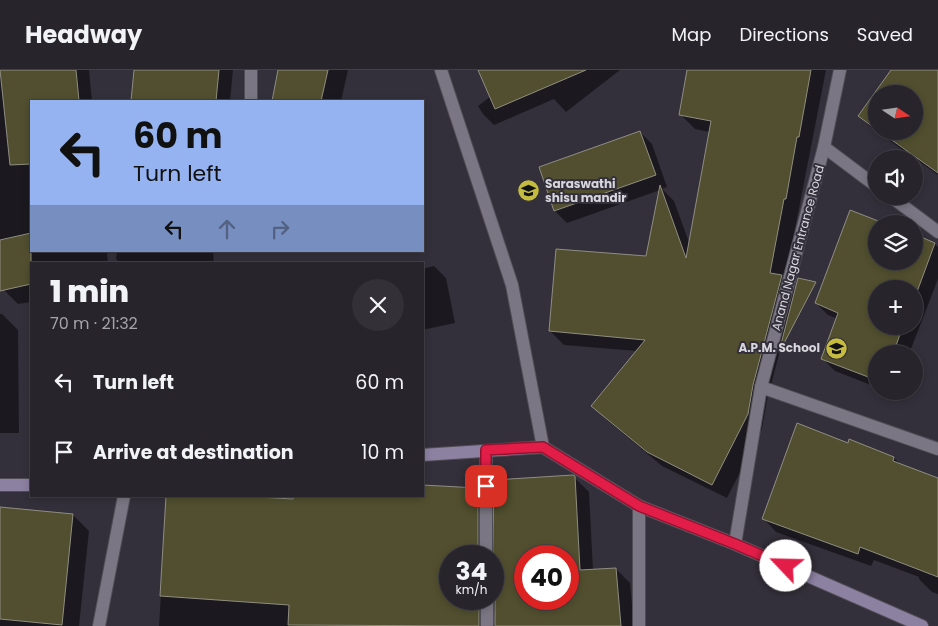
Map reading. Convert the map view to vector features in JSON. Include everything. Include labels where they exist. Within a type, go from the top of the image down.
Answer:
[{"type":"street","points":[[251,70],[251,100]]},
{"type":"street","points":[[441,70],[512,285],[543,447]]},
{"type":"street","name":"Anand Nagar Entrance Road","points":[[735,544],[761,387],[824,146],[840,70]]},
{"type":"street","points":[[824,146],[868,180]]},
{"type":"street","points":[[902,205],[938,232]]},
{"type":"street","points":[[761,387],[938,449]]},
{"type":"street","points":[[424,455],[543,447],[639,506],[735,544],[922,626]]},
{"type":"street","points":[[486,450],[486,545]]},
{"type":"street","points":[[0,485],[30,485]]},
{"type":"street","points":[[99,626],[124,497]]},
{"type":"street","points":[[639,506],[639,626]]},
{"type":"street","points":[[487,610],[487,626]]},
{"type":"building","points":[[0,70],[76,70],[79,100],[30,100],[30,164],[10,165]]},
{"type":"building","points":[[134,70],[219,70],[216,100],[131,100]]},
{"type":"building","points":[[278,70],[328,70],[321,100],[272,100]]},
{"type":"building","points":[[478,70],[586,70],[495,109]]},
{"type":"building","points":[[687,70],[811,70],[799,137],[797,137],[770,273],[782,275],[753,385],[748,414],[712,485],[647,452],[591,406],[645,340],[549,331],[556,249],[646,256],[660,185],[686,258],[711,121],[679,115]]},
{"type":"building","points":[[891,70],[938,70],[938,173],[923,162],[923,150],[906,150],[892,140],[923,140],[923,85],[880,85]]},
{"type":"building","points":[[868,102],[868,123],[858,116]]},
{"type":"building","points":[[640,131],[656,175],[554,211],[539,167]]},
{"type":"building","points":[[850,210],[868,217],[868,270],[923,270],[923,238],[935,243],[921,280],[868,280],[868,335],[900,335],[896,345],[868,345],[868,377],[821,359],[838,313],[815,303]]},
{"type":"building","points":[[30,233],[30,284],[0,291],[0,240]]},
{"type":"building","points":[[798,278],[816,282],[783,345],[781,344]]},
{"type":"building","points":[[797,423],[848,443],[849,439],[894,457],[893,461],[938,478],[938,577],[860,547],[858,554],[762,519]]},
{"type":"building","points":[[575,476],[579,545],[514,545],[514,610],[579,610],[579,551],[580,570],[616,568],[621,626],[495,626],[495,610],[504,610],[504,545],[493,545],[494,480]]},
{"type":"building","points":[[424,485],[478,488],[478,545],[439,545],[439,610],[479,610],[479,626],[288,625],[289,605],[160,596],[166,497],[293,499],[294,497],[424,497]]},
{"type":"building","points":[[0,507],[73,514],[62,625],[0,619]]},
{"type":"place","name":"Saraswathi shisu mandir","points":[[529,191]]},
{"type":"place","name":"A.P.M. School","points":[[836,348]]},
{"type":"route","points":[[486,486],[486,450],[543,447],[639,506],[786,566]]}]
